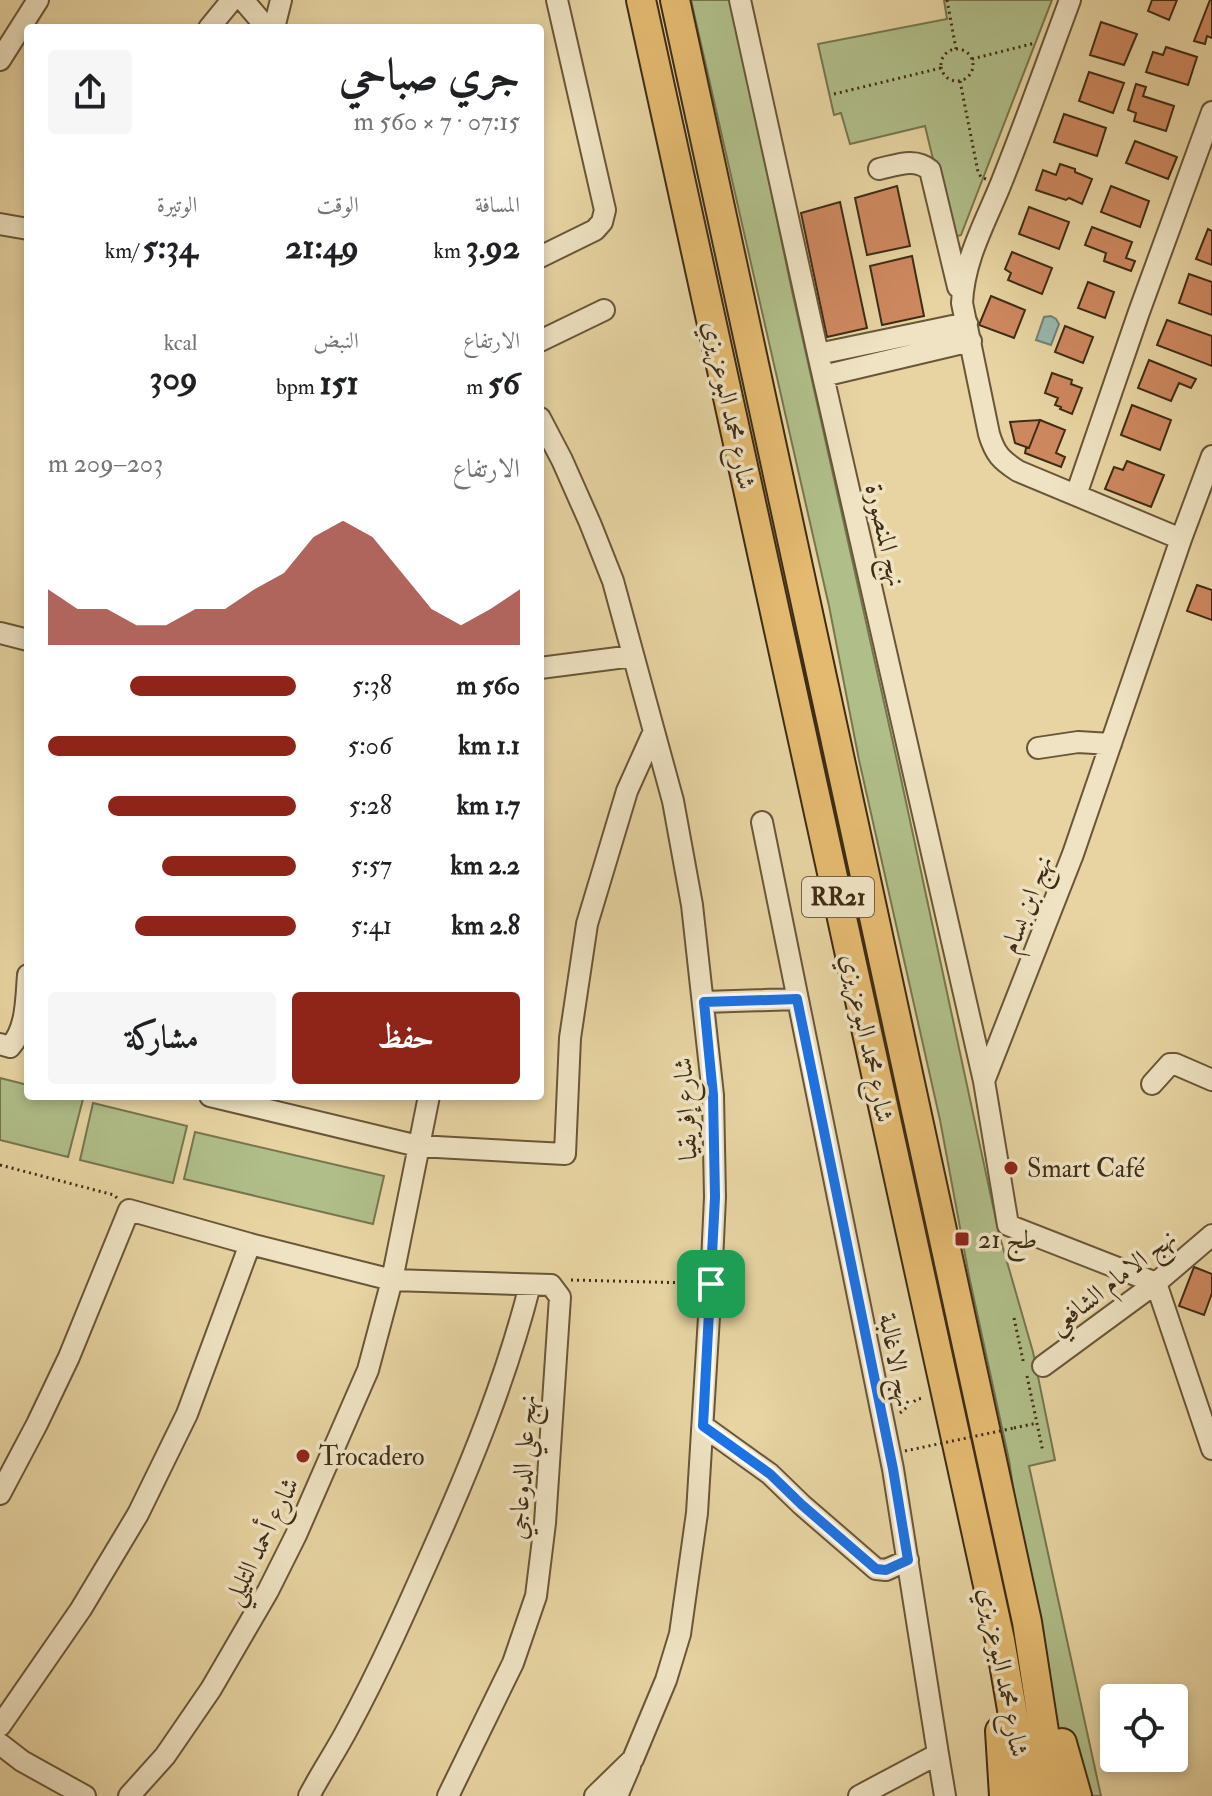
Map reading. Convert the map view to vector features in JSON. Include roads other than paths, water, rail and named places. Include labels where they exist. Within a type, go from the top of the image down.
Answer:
[{"type":"highway","name":"شارع محمد البوعزيزي","points":[[641,0],[998,1631],[1027,1796]]},
{"type":"highway","name":"شارع محمد البوعزيزي","points":[[675,0],[1027,1622],[1054,1796]]},
{"type":"highway","points":[[1027,1622],[1044,1669],[1077,1796]]},
{"type":"highway","points":[[998,1631],[995,1668],[1004,1796]]},
{"type":"street","points":[[0,60],[38,0]]},
{"type":"street","points":[[212,24],[232,0]]},
{"type":"street","points":[[243,0],[264,24]]},
{"type":"street","points":[[275,24],[281,0]]},
{"type":"street","points":[[544,255],[595,230],[602,222],[605,210],[557,0]]},
{"type":"street","name":"نهج المنصورة","points":[[740,0],[984,1081]]},
{"type":"street","points":[[966,322],[963,282],[966,268],[1070,0]]},
{"type":"street","points":[[1076,495],[1212,112]]},
{"type":"street","points":[[879,169],[917,162],[930,170],[993,448],[1003,461],[1018,471],[1181,539]]},
{"type":"street","points":[[0,224],[24,228]]},
{"type":"street","points":[[544,339],[604,310]]},
{"type":"street","points":[[818,354],[966,322]]},
{"type":"street","points":[[823,376],[966,322]]},
{"type":"street","name":"شارع إفريقيا","points":[[544,426],[568,473],[613,581],[673,801],[692,905],[713,1095],[715,1197],[703,1426],[695,1526],[680,1634],[666,1680],[633,1759],[595,1796]]},
{"type":"street","name":"نهج ابن بسام","points":[[984,1081],[1073,854],[1212,456]]},
{"type":"street","points":[[0,633],[24,639]]},
{"type":"street","points":[[544,667],[633,656]]},
{"type":"street","points":[[246,1100],[283,1104],[418,1146],[565,1154],[570,1038],[587,924],[627,791],[654,731]]},
{"type":"street","points":[[1038,748],[1078,742],[1111,744]]},
{"type":"street","name":"نهج الاغالبة","points":[[762,822],[893,1469],[945,1796]]},
{"type":"street","points":[[704,1002],[797,999]]},
{"type":"street","points":[[5,1046],[17,1039],[24,1008]]},
{"type":"street","points":[[1152,1084],[1170,1064],[1212,1080]]},
{"type":"street","points":[[984,1081],[1008,1225],[1156,1283],[1212,1449]]},
{"type":"street","name":"شارع أحمد التليلي","points":[[129,1796],[165,1756],[211,1689],[268,1591],[296,1535],[368,1370],[392,1280],[428,1100]]},
{"type":"street","points":[[0,1494],[69,1357],[129,1210],[392,1280],[530,1285],[507,1365],[470,1468],[366,1694],[309,1796]]},
{"type":"street","name":"نهج الامام الشافعي","points":[[1043,1366],[1156,1283],[1212,1235]]},
{"type":"street","points":[[0,1726],[81,1609],[138,1514],[187,1414],[250,1244]]},
{"type":"street","name":"نهج علي الدوعاجي","points":[[448,1796],[513,1663],[536,1596],[545,1523],[560,1297],[551,1285],[530,1285]]},
{"type":"street","points":[[703,1426],[770,1474],[876,1569],[886,1570],[908,1560]]},
{"type":"street","points":[[0,1744],[22,1761],[85,1796]]},
{"type":"street","points":[[859,1796],[938,1754]]},
{"type":"street","points":[[617,1796],[633,1759]]},
{"type":"water","points":[[1051,316],[1059,324],[1051,345],[1036,340],[1044,317]]},
{"type":"place","name":"Smart Café","points":[[1011,1168]]},
{"type":"place","name":"طج 21","points":[[962,1239]]},
{"type":"place","name":"Trocadero","points":[[303,1456]]}]
